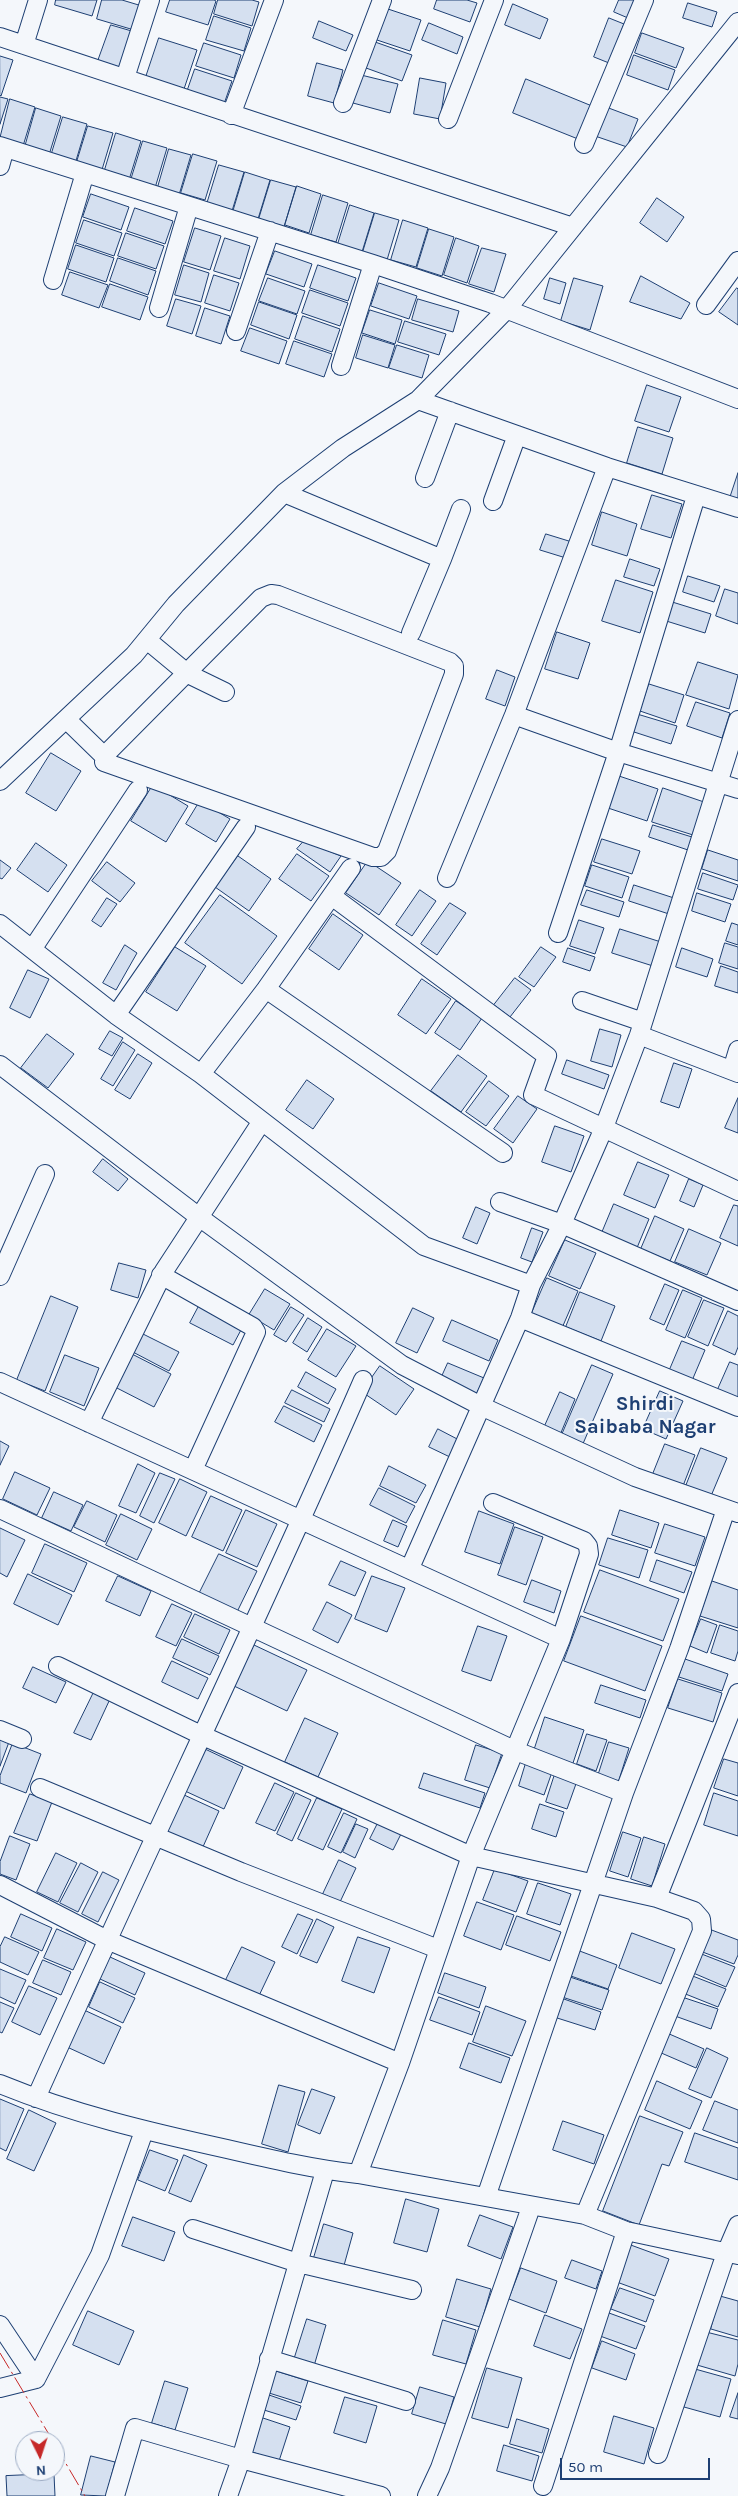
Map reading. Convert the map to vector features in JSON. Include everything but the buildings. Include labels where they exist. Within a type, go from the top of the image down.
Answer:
[{"type":"street","points":[[24,45],[38,0]]},
{"type":"street","points":[[125,78],[150,0]]},
{"type":"street","points":[[231,115],[274,0]]},
{"type":"street","points":[[343,103],[382,0]]},
{"type":"street","points":[[448,119],[494,0]]},
{"type":"street","points":[[584,144],[644,0]]},
{"type":"street","points":[[0,781],[134,656],[176,604],[284,493],[343,448],[418,400],[507,309],[738,22]]},
{"type":"street","points":[[0,37],[573,227]]},
{"type":"street","points":[[0,166],[3,147],[270,231],[507,309],[738,400]]},
{"type":"street","points":[[53,280],[85,173]]},
{"type":"street","points":[[159,308],[189,206]]},
{"type":"street","points":[[236,331],[270,231]]},
{"type":"street","points":[[706,305],[738,261]]},
{"type":"street","points":[[342,366],[373,264]]},
{"type":"street","points":[[418,400],[607,467],[738,508]]},
{"type":"street","points":[[425,478],[450,411]]},
{"type":"street","points":[[492,501],[517,435]]},
{"type":"street","points":[[447,878],[514,715],[607,467]]},
{"type":"street","points":[[284,493],[442,559]]},
{"type":"street","points":[[558,933],[618,752],[696,496]]},
{"type":"street","points":[[411,633],[461,509]]},
{"type":"street","points":[[270,594],[278,594],[450,662],[454,666],[454,674],[387,851],[381,856],[373,857],[106,764],[104,756],[188,674],[261,598],[270,594]]},
{"type":"street","points":[[147,640],[188,674],[225,692]]},
{"type":"street","points":[[514,715],[618,752],[738,789]]},
{"type":"street","points":[[66,719],[104,756]]},
{"type":"street","points":[[410,1568],[520,1318],[531,1285],[562,1224],[603,1130],[641,1029],[738,720]]},
{"type":"street","points":[[33,948],[138,790]]},
{"type":"street","points":[[116,1015],[246,827]]},
{"type":"street","points":[[201,1074],[333,897],[351,868]]},
{"type":"street","points":[[333,897],[547,1056],[532,1095],[603,1130],[738,1191]]},
{"type":"street","points":[[0,924],[116,1015],[201,1074],[424,1246],[531,1285]]},
{"type":"street","points":[[266,989],[503,1154]]},
{"type":"street","points":[[582,1001],[735,1071],[738,1050]]},
{"type":"street","points":[[0,1065],[199,1217],[402,1365],[481,1406],[635,1476],[732,1511],[624,1793],[486,2197]]},
{"type":"street","points":[[89,1423],[161,1275],[262,1121]]},
{"type":"street","points":[[0,1276],[45,1174]]},
{"type":"street","points":[[500,1202],[562,1224],[738,1301]]},
{"type":"street","points":[[161,1275],[252,1327],[256,1332],[193,1470]]},
{"type":"street","points":[[520,1318],[738,1407]]},
{"type":"street","points":[[36,2098],[201,1735],[302,1520],[363,1380]]},
{"type":"street","points":[[0,1382],[410,1568],[561,1639]]},
{"type":"street","points":[[358,2174],[400,2063],[471,1856],[561,1639],[589,1554],[588,1546],[584,1541],[493,1503]]},
{"type":"street","points":[[0,1509],[516,1751],[624,1793]]},
{"type":"street","points":[[58,1666],[201,1735],[471,1856],[595,1882],[657,1898],[694,1911],[702,1919],[702,1931],[585,2215]]},
{"type":"street","points":[[657,1898],[738,1693]]},
{"type":"street","points":[[0,1730],[22,1739]]},
{"type":"street","points":[[40,1788],[438,1949]]},
{"type":"street","points":[[0,1885],[107,1940],[400,2063]]},
{"type":"street","points":[[0,2084],[36,2098],[144,2131],[325,2170],[358,2174],[531,2207],[585,2215],[626,2231],[732,2254]]},
{"type":"street","points":[[0,2388],[36,2379],[100,2255],[144,2131]]},
{"type":"street","points":[[228,2496],[241,2459],[325,2170]]},
{"type":"street","points":[[427,2496],[440,2468],[531,2207]]},
{"type":"street","points":[[658,2454],[732,2254],[738,2225]]},
{"type":"street","points":[[193,2229],[298,2263],[412,2290]]},
{"type":"street","points":[[543,2486],[626,2231]]},
{"type":"street","points":[[0,2325],[36,2379]]},
{"type":"street","points":[[269,2359],[406,2401]]},
{"type":"street","points":[[115,2496],[136,2428],[241,2459],[381,2496]]},
{"type":"power","points":[[0,2353],[47,2431]]},
{"type":"power","points":[[65,2462],[85,2496]]},
{"type":"district","name":"Shirdi Saibaba Nagar","points":[[645,1416]]}]
